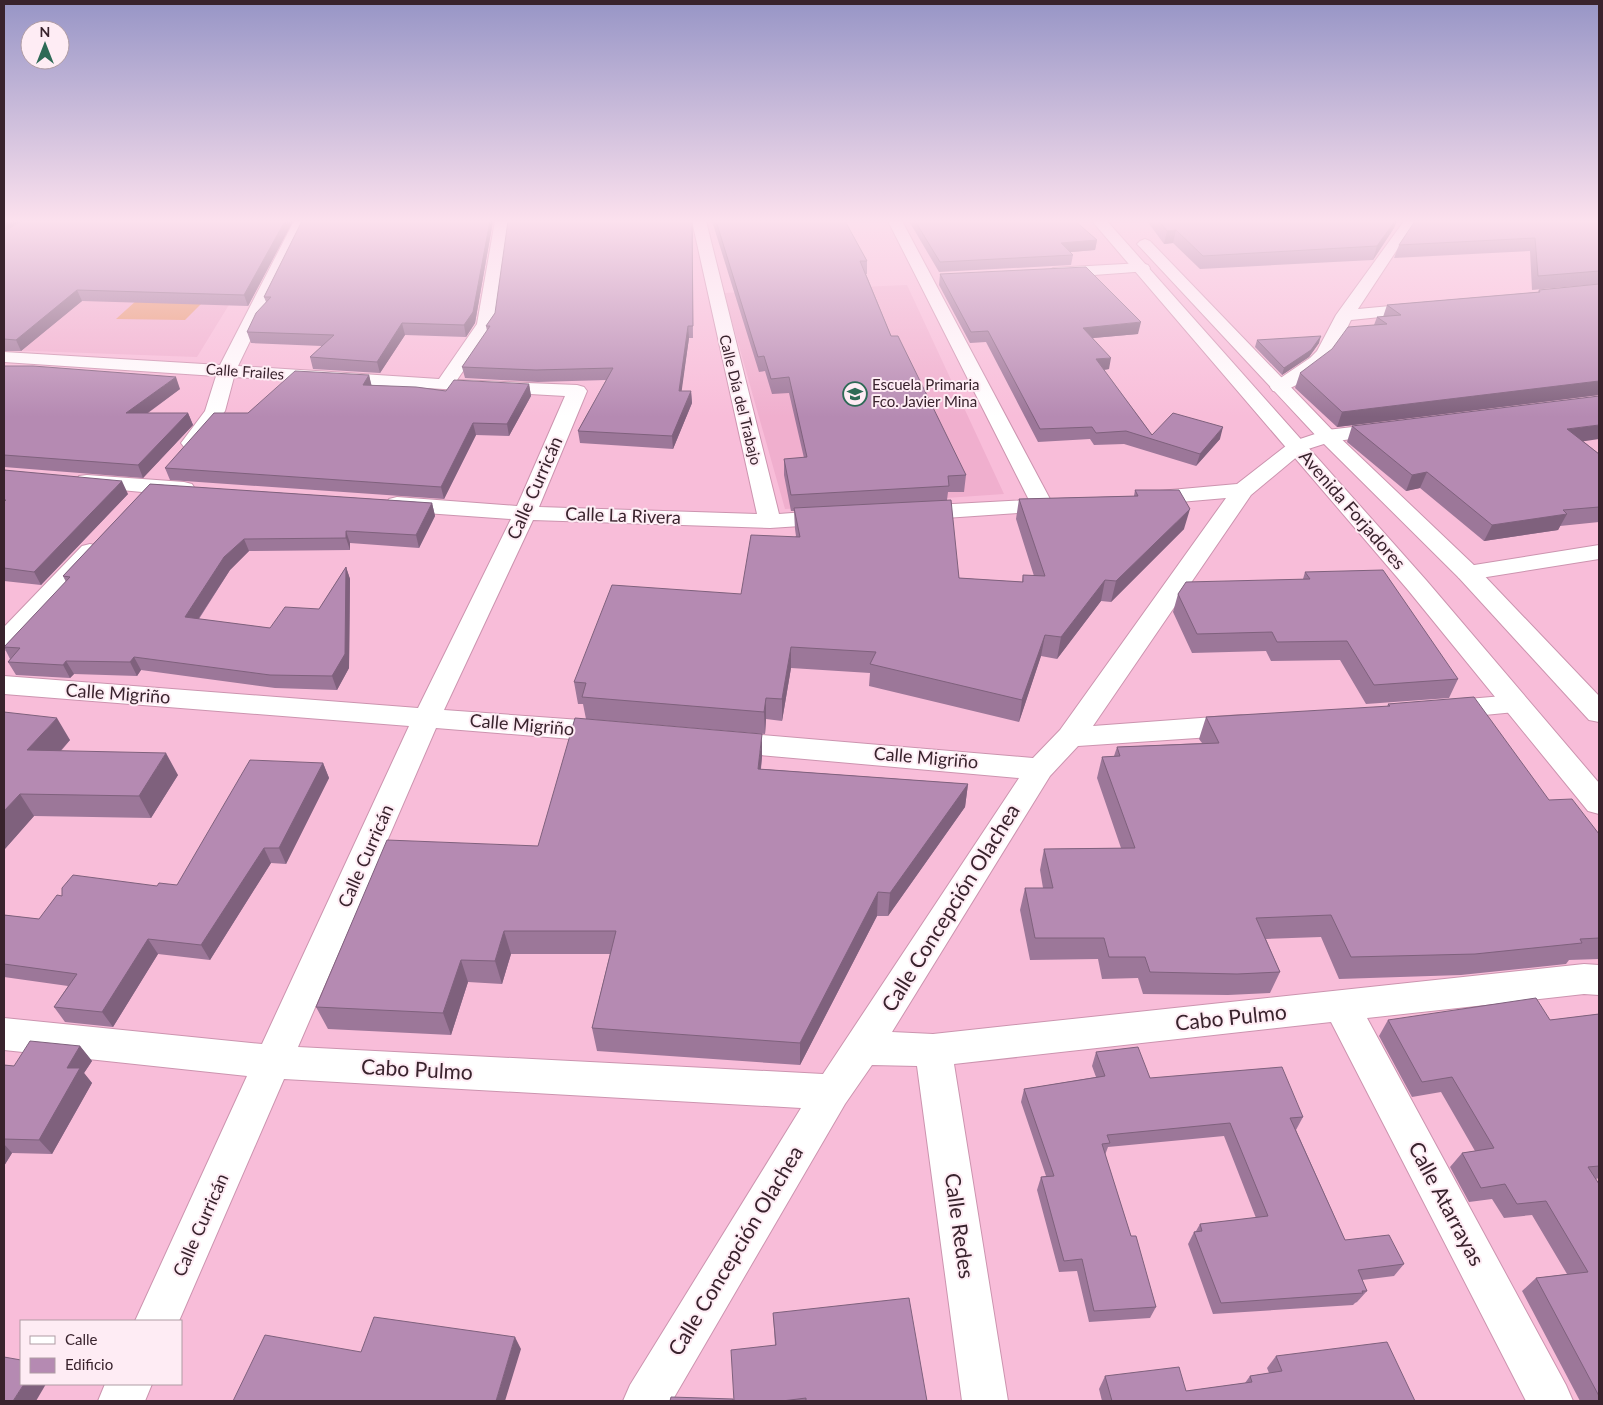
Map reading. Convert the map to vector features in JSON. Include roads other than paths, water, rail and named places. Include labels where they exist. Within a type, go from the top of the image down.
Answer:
[{"type":"street","points":[[131,508],[211,419],[227,370],[268,287]]},
{"type":"street","points":[[444,385],[486,324],[492,287]]},
{"type":"street","name":"Calle Día del Trabajo","points":[[714,287],[770,521]]},
{"type":"street","points":[[929,287],[1043,506]]},
{"type":"street","name":"Avenida Forjadores","points":[[1160,287],[1312,441],[1468,573],[1599,713]]},
{"type":"street","name":"Avenida Forjadores","points":[[1185,287],[1280,387],[1312,441],[1515,704],[1599,803]]},
{"type":"street","points":[[1280,387],[1316,362],[1325,353],[1345,316],[1365,287]]},
{"type":"street","points":[[1345,316],[1443,306]]},
{"type":"street","name":"Calle Frailes","points":[[4,357],[444,385],[577,391]]},
{"type":"street","name":"Calle Curricán","points":[[158,1320],[427,717],[525,513],[577,391]]},
{"type":"street","points":[[1312,441],[1405,426]]},
{"type":"street","name":"Calle Concepción Olachea","points":[[646,1401],[832,1092],[1040,769],[1070,737],[1243,490],[1312,441]]},
{"type":"street","points":[[62,479],[200,490]]},
{"type":"street","points":[[1128,499],[1243,490]]},
{"type":"street","name":"Calle La Rivera","points":[[377,502],[525,513],[770,521],[848,516]]},
{"type":"street","points":[[896,514],[1072,504]]},
{"type":"street","points":[[4,642],[104,536]]},
{"type":"street","points":[[1468,573],[1599,552]]},
{"type":"street","name":"Calle Migriño","points":[[4,685],[635,734]]},
{"type":"street","points":[[1421,712],[1515,704]]},
{"type":"street","points":[[1070,737],[1262,724]]},
{"type":"street","name":"Calle Migriño","points":[[704,740],[1040,769]]},
{"type":"street","name":"Cabo Pulmo","points":[[862,1048],[932,1050],[1599,980]]},
{"type":"street","name":"Calle Atarrayas","points":[[1342,1007],[1550,1401]]},
{"type":"street","name":"Cabo Pulmo","points":[[4,1034],[274,1062],[832,1092]]},
{"type":"street","name":"Calle Redes","points":[[932,1050],[985,1401]]},
{"type":"street","points":[[122,1401],[129,1385]]},
{"type":"place","name":"Escuela Primaria Fco. Javier Mina","points":[[855,394]]}]
